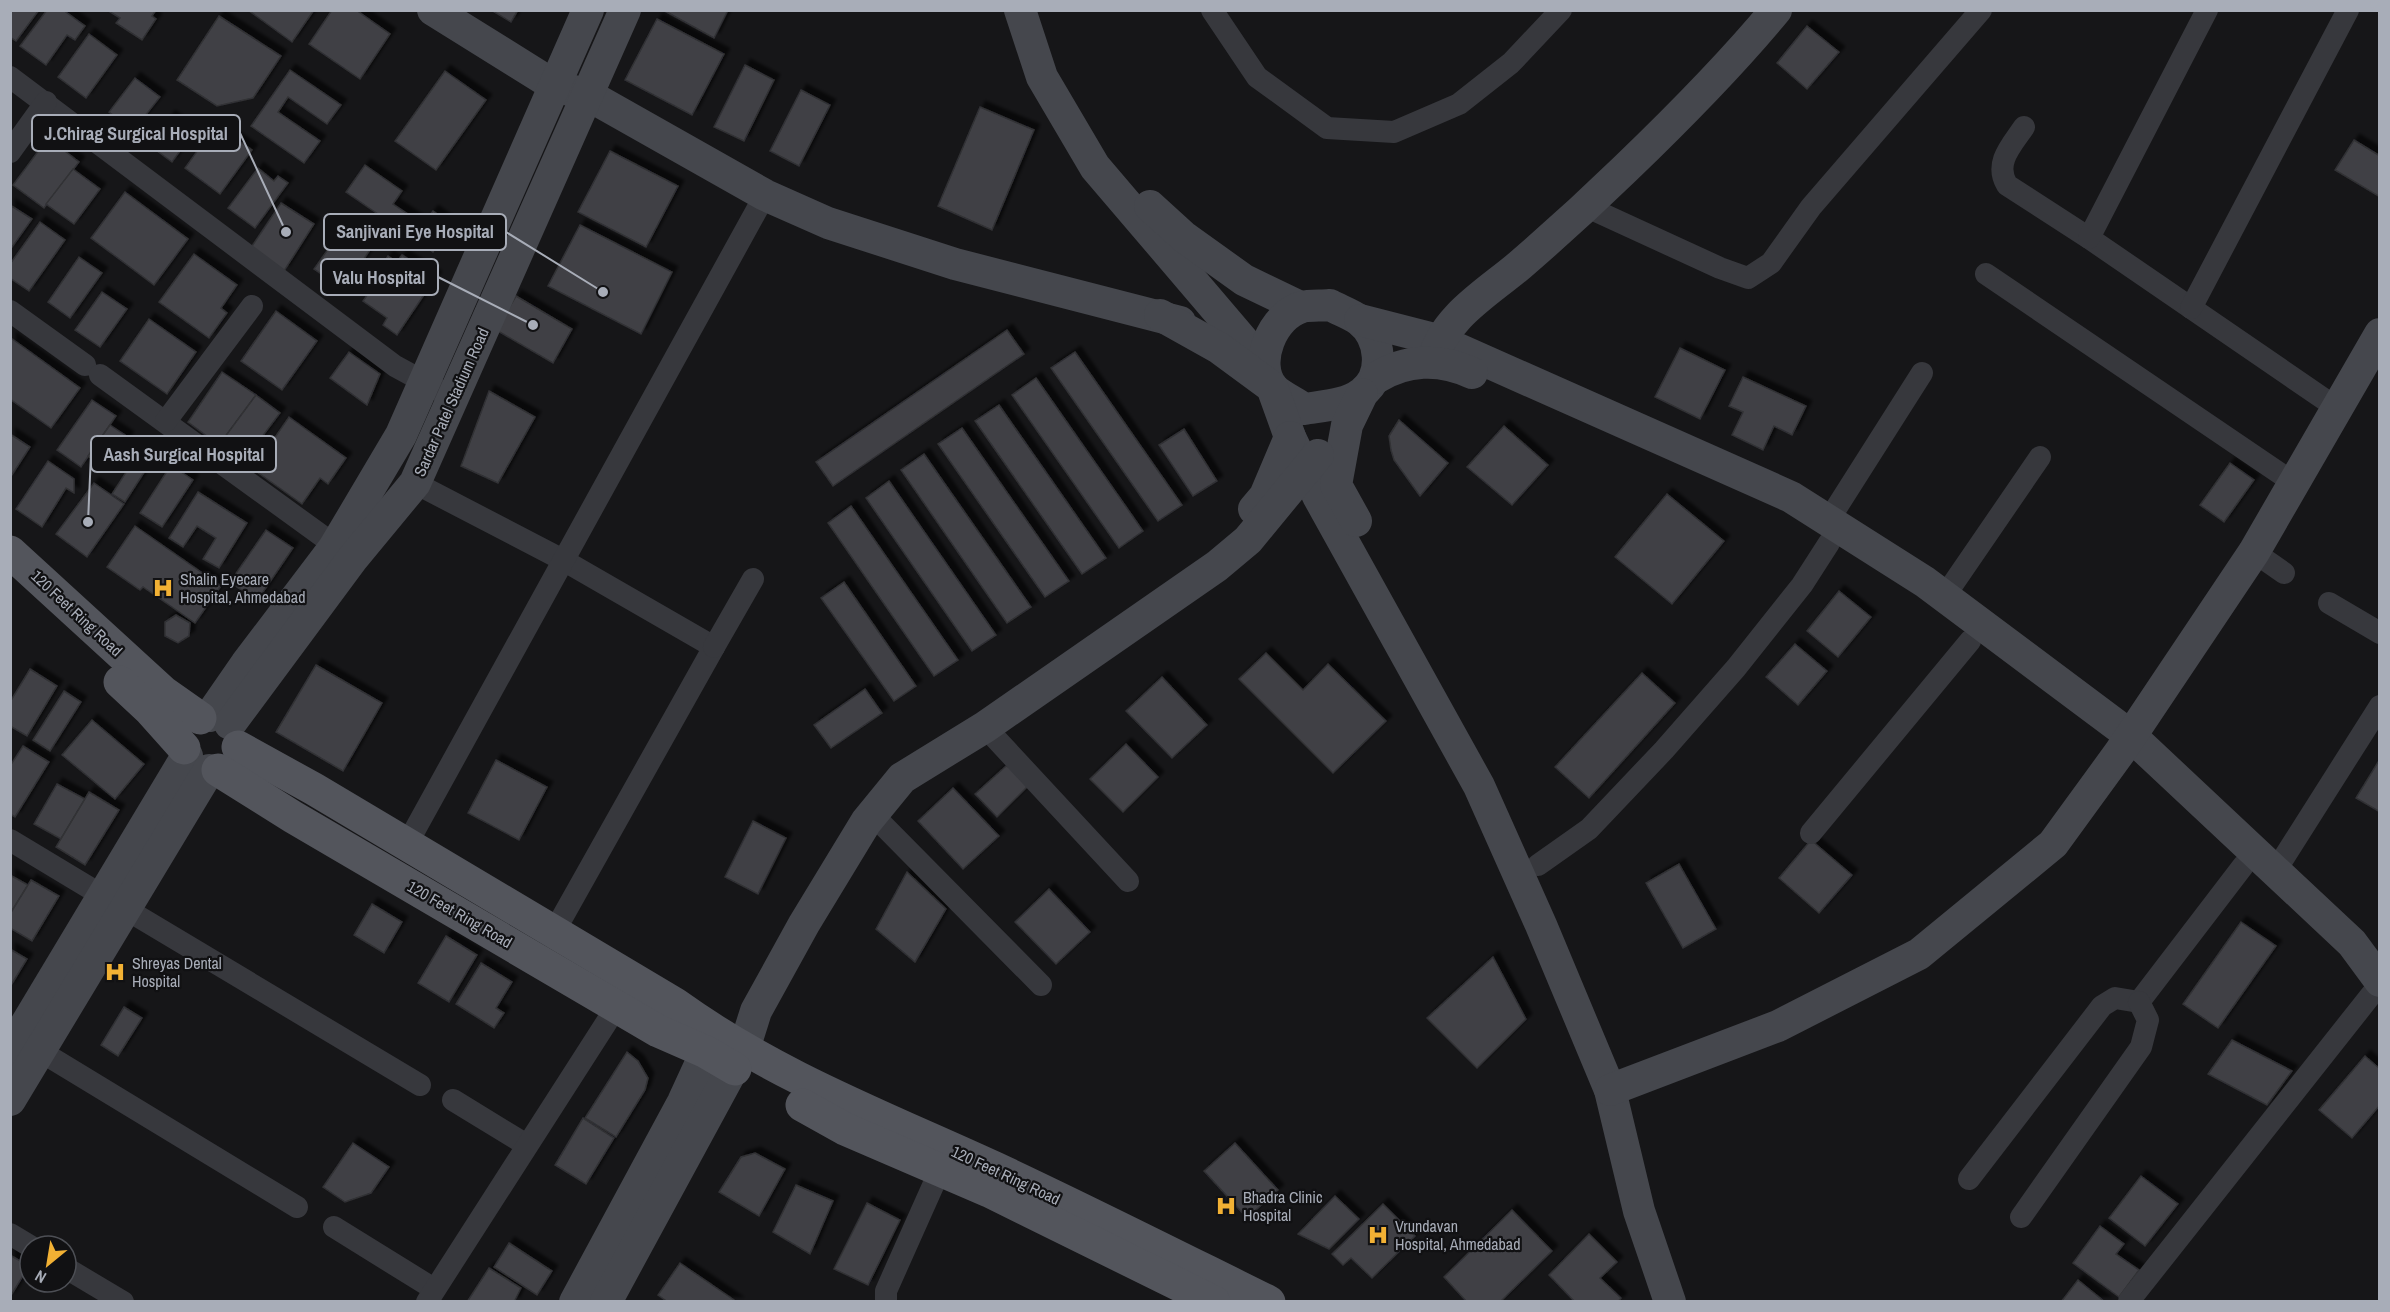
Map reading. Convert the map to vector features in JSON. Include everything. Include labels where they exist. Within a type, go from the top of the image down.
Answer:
[{"type":"main road","name":"120 Feet Ring Road","points":[[10,552],[163,692],[209,744],[293,817],[658,1031],[725,1050],[994,1168],[1269,1302]]},
{"type":"main road","name":"120 Feet Ring Road","points":[[10,580],[150,710],[209,744],[407,844],[675,1004],[725,1050],[845,1129],[940,1170],[1214,1302]]},
{"type":"street","points":[[433,10],[555,86],[588,95],[765,195],[828,223],[955,264],[1160,315],[1268,376]]},
{"type":"street","name":"Sardar Patel Stadium Road","points":[[344,553],[424,384],[588,10]]},
{"type":"street","name":"Sardar Patel Stadium Road","points":[[10,1100],[20,1043],[114,902],[209,744],[246,663],[344,553],[415,483],[625,10]]},
{"type":"street","points":[[1020,10],[1042,77],[1095,167],[1268,376],[1304,409],[1333,405],[1369,386],[1395,366],[1435,351],[1469,306],[1519,266],[1585,207],[1730,65],[1776,10]]},
{"type":"street","points":[[1032,10],[1073,109],[1125,184],[1184,237],[1244,280],[1300,307]]},
{"type":"street","points":[[1212,10],[1257,77],[1327,128],[1394,132],[1459,104],[1511,63],[1561,10]]},
{"type":"street","points":[[1585,207],[1720,268],[1748,278],[1771,263],[1811,207],[1981,10]]},
{"type":"street","points":[[2089,238],[2207,10]]},
{"type":"street","points":[[2191,308],[2348,10]]},
{"type":"street","points":[[10,77],[368,346],[424,384],[452,397]]},
{"type":"street","points":[[10,152],[46,102]]},
{"type":"street","points":[[2024,126],[2001,164],[2007,185],[2089,238],[2337,408]]},
{"type":"street","points":[[407,844],[765,195]]},
{"type":"street","points":[[1986,274],[2294,483]]},
{"type":"street","points":[[1670,1302],[1639,1211],[1620,1087],[1541,924],[1479,786],[1305,469],[1290,437],[1268,376],[1277,322],[1300,307],[1330,305],[1360,320],[1791,497],[1828,532],[1970,641],[2126,744],[2243,866],[2282,896],[2340,953],[2376,994]]},
{"type":"street","points":[[166,421],[252,306]]},
{"type":"street","points":[[10,311],[166,421],[344,553]]},
{"type":"street","points":[[575,1302],[683,1102],[756,1011],[804,924],[872,814],[902,778],[985,727],[1217,566],[1248,540],[1305,469],[1347,425],[1369,386],[1379,350],[1360,320]]},
{"type":"street","points":[[1620,1087],[1778,1026],[1919,954],[2053,844],[2126,744],[2254,552],[2379,334]]},
{"type":"street","points":[[1538,866],[1589,829],[1664,750],[1736,668],[1802,585],[1828,532],[1922,374]]},
{"type":"street","points":[[1347,425],[1336,485],[1498,777],[1538,866],[1620,1087],[1692,1302]]},
{"type":"street","points":[[606,1302],[725,1050],[742,1003],[853,813],[892,767],[1208,554],[1238,528],[1265,496],[1290,437]]},
{"type":"street","points":[[1944,597],[2040,457]]},
{"type":"street","points":[[415,483],[563,560],[714,647]]},
{"type":"street","points":[[1828,532],[1944,597],[2126,744],[2276,870],[2352,943],[2376,994]]},
{"type":"street","points":[[2254,552],[2284,573]]},
{"type":"street","points":[[554,932],[753,579]]},
{"type":"street","points":[[2329,603],[2379,633]]},
{"type":"street","points":[[1811,832],[1970,641]]},
{"type":"street","points":[[2276,870],[2376,720]]},
{"type":"street","points":[[985,727],[1128,881]]},
{"type":"street","points":[[872,814],[1041,985]]},
{"type":"street","points":[[10,840],[420,1085]]},
{"type":"street","points":[[2139,1002],[2243,866]]},
{"type":"street","points":[[2129,1301],[2376,994]]},
{"type":"street","points":[[1969,1179],[2102,1006],[2115,998],[2139,1002]]},
{"type":"street","points":[[2021,1217],[2141,1047],[2148,1020],[2139,1002]]},
{"type":"street","points":[[334,1227],[430,1295],[525,1144],[617,1006]]},
{"type":"street","points":[[20,1043],[297,1207]]},
{"type":"street","points":[[453,1100],[525,1144]]},
{"type":"street","points":[[886,1302],[886,1291],[940,1170]]},
{"type":"street","points":[[78,1276],[113,1299]]},
{"type":"building","points":[[10,10],[39,10],[16,41],[10,37]]},
{"type":"building","points":[[47,10],[63,10],[85,26],[75,40],[67,35],[46,65],[20,46]]},
{"type":"building","points":[[107,10],[156,10],[152,16],[156,19],[142,40],[116,23],[120,18]]},
{"type":"building","points":[[248,10],[314,10],[292,42]]},
{"type":"building","points":[[332,10],[356,10],[390,34],[360,79],[309,44]]},
{"type":"building","points":[[491,10],[518,10],[511,22]]},
{"type":"building","points":[[663,10],[728,10],[714,38]]},
{"type":"building","points":[[219,16],[281,56],[253,98],[217,106],[177,80]]},
{"type":"building","points":[[657,19],[724,54],[692,115],[625,80]]},
{"type":"building","points":[[1807,26],[1839,52],[1807,89],[1777,63]]},
{"type":"building","points":[[89,34],[117,55],[86,98],[58,77]]},
{"type":"building","points":[[745,65],[774,80],[744,141],[714,127]]},
{"type":"building","points":[[290,70],[341,105],[327,124],[288,97],[278,112],[320,141],[304,163],[251,126]]},
{"type":"building","points":[[445,71],[486,100],[436,170],[395,141]]},
{"type":"building","points":[[135,78],[160,97],[133,131],[109,112]]},
{"type":"building","points":[[801,90],[830,105],[799,166],[770,151]]},
{"type":"building","points":[[980,107],[1034,130],[992,230],[938,206]]},
{"type":"building","points":[[170,116],[193,133],[172,162],[148,144]]},
{"type":"building","points":[[216,125],[252,150],[220,194],[185,168]]},
{"type":"building","points":[[48,138],[79,162],[44,208],[13,185]]},
{"type":"building","points":[[2354,140],[2380,156],[2380,197],[2335,170]]},
{"type":"building","points":[[610,151],[678,186],[646,247],[578,212]]},
{"type":"building","points":[[365,165],[402,191],[393,204],[423,224],[433,211],[451,224],[433,252],[346,192]]},
{"type":"building","points":[[258,168],[274,181],[278,176],[288,183],[255,228],[228,208]]},
{"type":"building","points":[[73,169],[100,189],[74,224],[46,204]]},
{"type":"building","points":[[125,192],[188,239],[154,285],[91,238]]},
{"type":"building","points":[[281,203],[314,224],[284,271],[250,249]]},
{"type":"building","points":[[10,205],[32,219],[10,250]]},
{"type":"building","points":[[40,222],[65,240],[29,291],[10,278],[10,264]]},
{"type":"building","points":[[346,224],[374,244],[353,275],[343,268],[333,282],[314,269]]},
{"type":"building","points":[[580,225],[672,272],[641,334],[548,286]]},
{"type":"building","points":[[194,254],[237,285],[221,308],[227,313],[209,338],[159,302]]},
{"type":"building","points":[[402,255],[436,277],[397,335],[383,325],[387,318],[363,301],[371,290],[367,287],[388,256],[397,262]]},
{"type":"building","points":[[79,257],[102,273],[70,318],[48,302]]},
{"type":"building","points":[[102,292],[127,309],[100,347],[75,330]]},
{"type":"building","points":[[516,296],[572,329],[553,363],[496,330]]},
{"type":"building","points":[[276,311],[317,341],[282,390],[241,361]]},
{"type":"building","points":[[149,319],[196,352],[167,394],[120,361]]},
{"type":"building","points":[[1007,330],[1024,354],[833,486],[816,462]]},
{"type":"building","points":[[11,338],[80,388],[51,428],[10,399]]},
{"type":"building","points":[[1680,348],[1725,370],[1700,419],[1655,397]]},
{"type":"building","points":[[349,352],[380,374],[367,405],[330,378]]},
{"type":"building","points":[[1075,352],[1182,505],[1158,521],[1051,368]]},
{"type":"building","points":[[222,372],[256,395],[219,445],[188,422]]},
{"type":"building","points":[[1743,377],[1806,406],[1792,435],[1774,426],[1763,450],[1732,435],[1743,412],[1729,406]]},
{"type":"building","points":[[1036,378],[1143,531],[1119,548],[1012,395]]},
{"type":"building","points":[[489,391],[535,417],[498,483],[461,466]]},
{"type":"building","points":[[256,395],[280,413],[243,462],[219,445]]},
{"type":"building","points":[[92,400],[116,416],[81,467],[57,450]]},
{"type":"building","points":[[999,405],[1106,558],[1082,574],[975,421]]},
{"type":"building","points":[[289,417],[346,458],[328,484],[320,478],[302,504],[253,469]]},
{"type":"building","points":[[1399,420],[1448,463],[1420,496],[1394,460],[1391,450],[1389,436]]},
{"type":"building","points":[[110,425],[128,437],[108,469],[88,456]]},
{"type":"building","points":[[1504,426],[1548,465],[1512,505],[1467,467]]},
{"type":"building","points":[[962,428],[1069,581],[1045,597],[938,444]]},
{"type":"building","points":[[1184,429],[1217,481],[1193,496],[1159,445]]},
{"type":"building","points":[[10,434],[30,447],[10,478]]},
{"type":"building","points":[[143,446],[156,454],[125,502],[112,494]]},
{"type":"building","points":[[924,454],[1031,607],[1007,623],[901,470]]},
{"type":"building","points":[[48,461],[74,479],[74,493],[66,488],[42,527],[16,509]]},
{"type":"building","points":[[2230,463],[2254,480],[2224,522],[2200,505]]},
{"type":"building","points":[[171,465],[193,480],[162,527],[140,513]]},
{"type":"building","points":[[889,481],[996,635],[972,651],[866,498]]},
{"type":"building","points":[[94,483],[124,504],[87,557],[56,534]]},
{"type":"building","points":[[198,492],[247,523],[219,568],[203,559],[216,538],[197,526],[183,547],[169,538]]},
{"type":"building","points":[[1667,494],[1724,541],[1672,604],[1615,557]]},
{"type":"building","points":[[851,506],[958,660],[934,676],[828,523]]},
{"type":"building","points":[[135,526],[221,586],[195,623],[143,587],[140,590],[107,567]]},
{"type":"building","points":[[266,530],[293,548],[257,601],[230,582]]},
{"type":"building","points":[[844,582],[916,686],[894,701],[821,598]]},
{"type":"building","points":[[1839,591],[1871,617],[1838,657],[1807,631]]},
{"type":"building","points":[[176,615],[190,623],[189,636],[178,643],[165,636],[165,622]]},
{"type":"building","points":[[1795,644],[1827,671],[1798,705],[1766,677]]},
{"type":"building","points":[[1266,653],[1303,690],[1328,664],[1386,721],[1333,773],[1239,679]]},
{"type":"building","points":[[316,665],[382,703],[343,771],[276,732]]},
{"type":"building","points":[[30,669],[57,686],[27,736],[10,726],[10,702]]},
{"type":"building","points":[[1642,673],[1675,703],[1589,798],[1555,767]]},
{"type":"building","points":[[1162,677],[1207,725],[1172,758],[1126,711]]},
{"type":"building","points":[[865,689],[882,713],[831,748],[814,725]]},
{"type":"building","points":[[64,691],[81,702],[50,751],[33,740]]},
{"type":"building","points":[[92,720],[144,764],[115,799],[62,755]]},
{"type":"building","points":[[1126,744],[1158,777],[1123,812],[1090,779]]},
{"type":"building","points":[[23,746],[49,762],[15,817],[10,814],[10,766]]},
{"type":"building","points":[[2380,759],[2380,812],[2356,798]]},
{"type":"building","points":[[496,760],[547,787],[519,840],[468,813]]},
{"type":"building","points":[[1006,766],[1012,768],[1028,786],[997,817],[975,794]]},
{"type":"building","points":[[57,784],[85,799],[61,839],[34,824]]},
{"type":"building","points":[[953,788],[999,836],[963,869],[918,821]]},
{"type":"building","points":[[89,792],[119,810],[85,865],[56,847]]},
{"type":"building","points":[[753,821],[786,838],[758,894],[725,877]]},
{"type":"building","points":[[1811,840],[1852,875],[1819,913],[1779,878]]},
{"type":"building","points":[[1679,864],[1716,929],[1683,948],[1646,883]]},
{"type":"building","points":[[907,872],[946,909],[915,962],[876,929]]},
{"type":"building","points":[[10,875],[28,885],[10,914]]},
{"type":"building","points":[[31,880],[59,896],[32,941],[10,928],[10,914]]},
{"type":"building","points":[[1049,889],[1090,932],[1056,964],[1015,922]]},
{"type":"building","points":[[372,904],[402,922],[384,953],[354,935]]},
{"type":"building","points":[[2241,922],[2276,946],[2218,1028],[2183,1004]]},
{"type":"building","points":[[446,936],[477,955],[449,1002],[418,983]]},
{"type":"building","points":[[10,949],[27,959],[10,987]]},
{"type":"building","points":[[1493,957],[1526,1019],[1477,1068],[1427,1018]]},
{"type":"building","points":[[481,963],[512,982],[496,1008],[504,1013],[494,1028],[456,1004]]},
{"type":"building","points":[[124,1007],[142,1018],[118,1056],[101,1045]]},
{"type":"building","points":[[2232,1040],[2292,1071],[2267,1105],[2208,1074]]},
{"type":"building","points":[[627,1052],[638,1061],[648,1078],[645,1090],[616,1137],[585,1118]]},
{"type":"building","points":[[2365,1056],[2380,1069],[2380,1105],[2352,1138],[2319,1110]]},
{"type":"building","points":[[583,1118],[614,1138],[586,1184],[555,1165]]},
{"type":"building","points":[[353,1143],[389,1167],[371,1193],[345,1202],[323,1187]]},
{"type":"building","points":[[1235,1143],[1278,1190],[1247,1218],[1204,1171]]},
{"type":"building","points":[[755,1153],[785,1169],[759,1216],[719,1192],[741,1157]]},
{"type":"building","points":[[2141,1176],[2178,1204],[2145,1246],[2109,1218]]},
{"type":"building","points":[[796,1185],[833,1201],[810,1254],[773,1232]]},
{"type":"building","points":[[1335,1196],[1359,1219],[1329,1249],[1298,1234]]},
{"type":"building","points":[[867,1203],[900,1220],[868,1285],[834,1269]]},
{"type":"building","points":[[1383,1204],[1415,1236],[1372,1278],[1351,1258],[1343,1265],[1332,1254]]},
{"type":"building","points":[[1512,1210],[1552,1251],[1500,1302],[1467,1302],[1444,1277]]},
{"type":"building","points":[[2100,1226],[2124,1244],[2116,1254],[2139,1270],[2119,1297],[2073,1263]]},
{"type":"building","points":[[1589,1234],[1617,1262],[1600,1278],[1621,1298],[1618,1302],[1575,1302],[1549,1275]]},
{"type":"building","points":[[509,1243],[552,1271],[537,1295],[494,1267]]},
{"type":"building","points":[[10,1255],[18,1260],[18,1284],[10,1297]]},
{"type":"building","points":[[680,1263],[737,1302],[668,1302],[658,1295]]},
{"type":"building","points":[[489,1268],[521,1288],[514,1302],[467,1302]]},
{"type":"building","points":[[2078,1280],[2105,1302],[2061,1302]]},
{"type":"place","name":"J.Chirag Surgical Hospital","points":[[286,232]]},
{"type":"place","name":"Sanjivani Eye Hospital","points":[[603,292]]},
{"type":"place","name":"Valu Hospital","points":[[533,325]]},
{"type":"place","name":"Aash Surgical Hospital","points":[[88,522]]},
{"type":"place","name":"Shalin Eyecare Hospital, Ahmedabad","points":[[163,588]]},
{"type":"place","name":"Shreyas Dental Hospital","points":[[115,972]]},
{"type":"place","name":"Bhadra Clinic Hospital","points":[[1226,1206]]},
{"type":"place","name":"Vrundavan Hospital, Ahmedabad","points":[[1378,1235]]}]
